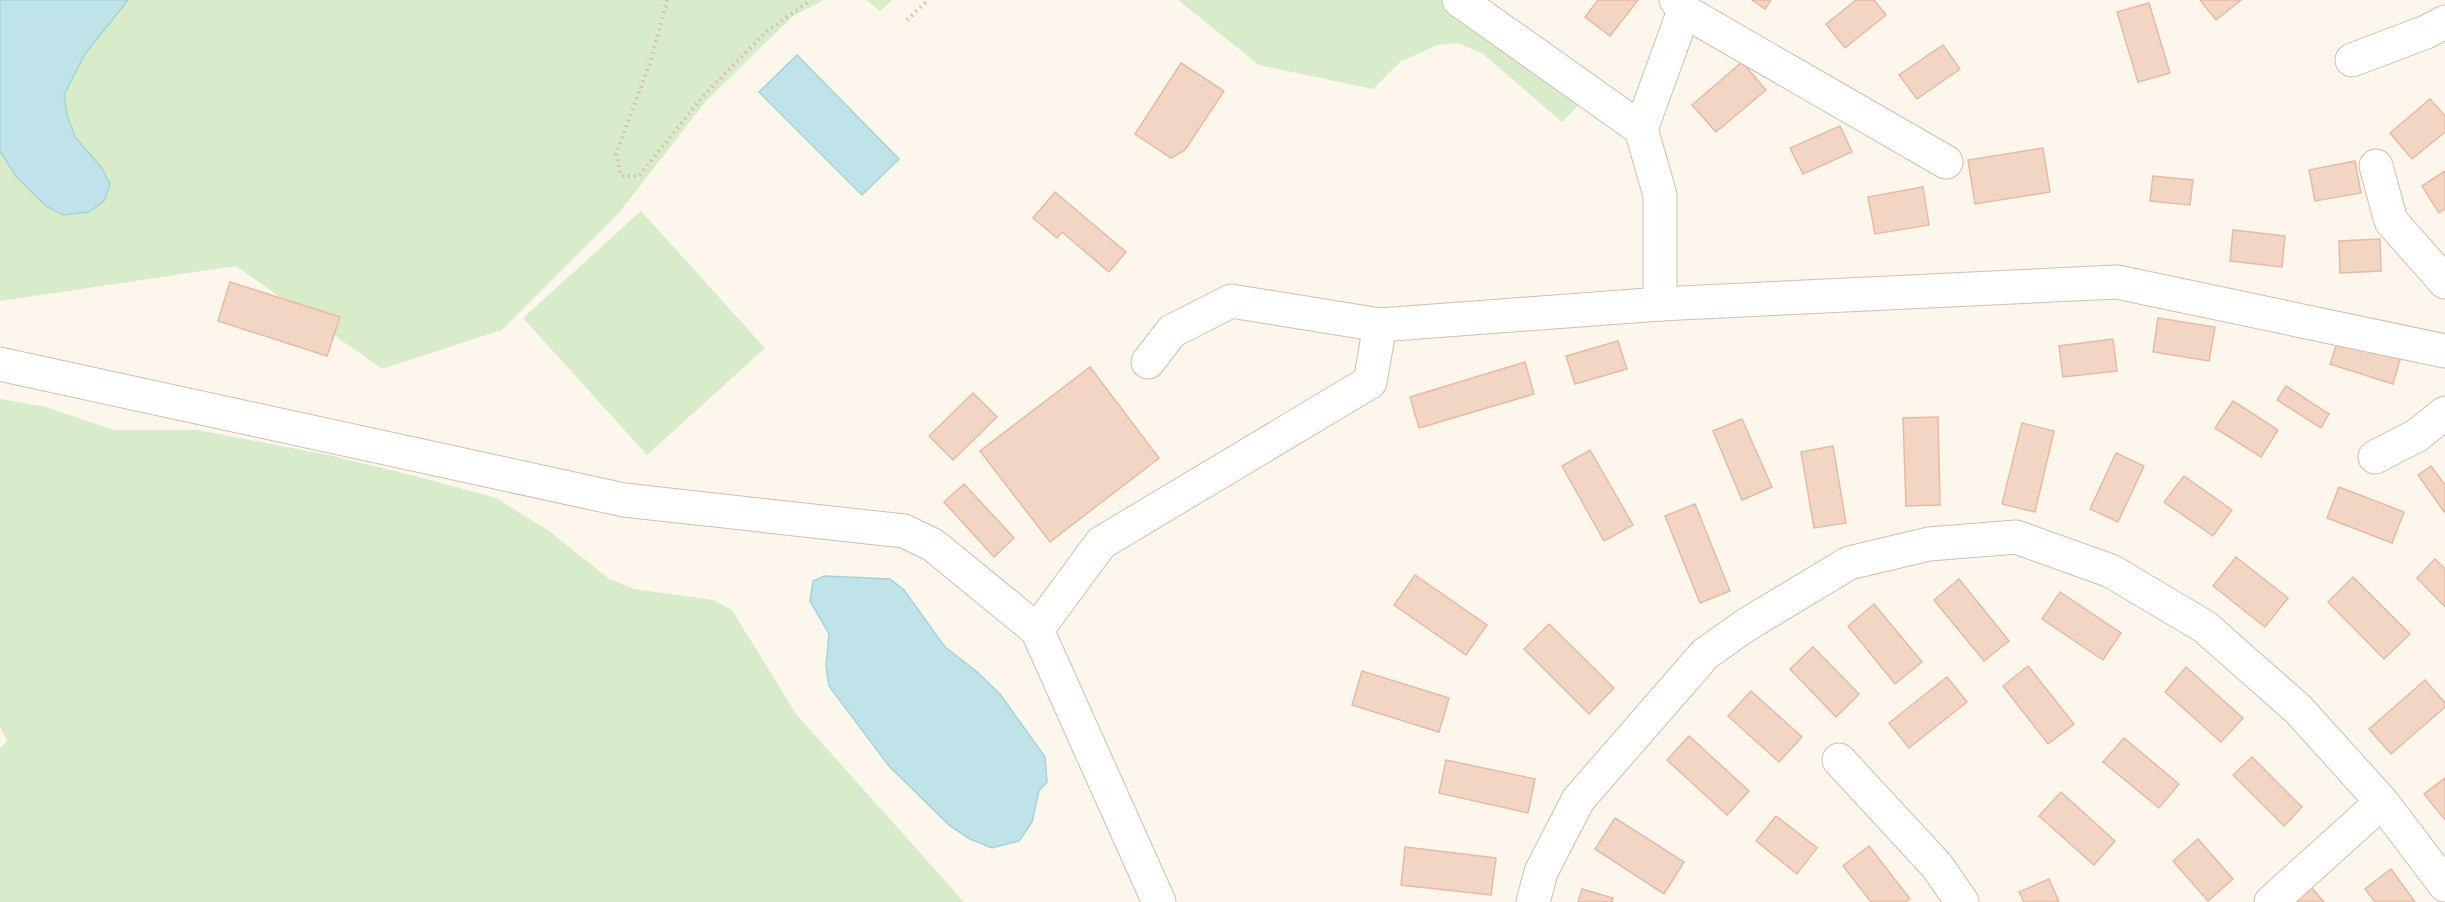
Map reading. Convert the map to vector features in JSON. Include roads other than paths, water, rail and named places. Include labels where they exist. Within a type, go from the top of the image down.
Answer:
[{"type":"lane","points":[[1459,0],[1641,129]]},
{"type":"lane","points":[[1660,304],[1660,195],[1641,129],[1680,5],[1946,162]]},
{"type":"lane","points":[[2352,60],[2426,32],[2445,22]]},
{"type":"lane","points":[[2376,166],[2391,221],[2445,282]]},
{"type":"lane","points":[[1148,362],[1172,331],[1231,301],[1380,325],[1660,304],[2117,282],[2445,351]]},
{"type":"lane","points":[[1037,630],[1101,543],[1370,382],[1380,325]]},
{"type":"lane","points":[[0,364],[624,500],[904,531],[933,545],[1037,630],[1159,902]]},
{"type":"lane","points":[[2374,457],[2416,436],[2445,413]]},
{"type":"lane","points":[[1533,902],[1541,872],[1578,800],[1705,654],[1746,625],[1849,563],[1929,544],[2016,537],[2111,571],[2205,627],[2298,709],[2382,802],[2445,885]]},
{"type":"lane","points":[[1839,760],[1937,866],[1962,902]]},
{"type":"lane","points":[[2271,902],[2382,802]]},
{"type":"water","points":[[0,0],[128,0],[85,54],[64,95],[67,114],[75,137],[101,167],[110,184],[104,201],[89,212],[63,215],[46,206],[15,175],[0,151]]},
{"type":"water","points":[[797,55],[899,159],[862,195],[759,92]]},
{"type":"water","points":[[824,576],[890,579],[904,590],[945,647],[976,671],[1000,694],[1045,757],[1047,782],[1039,791],[1032,822],[1019,841],[992,848],[970,839],[950,826],[889,766],[829,686],[826,666],[829,634],[810,601],[813,581]]}]
